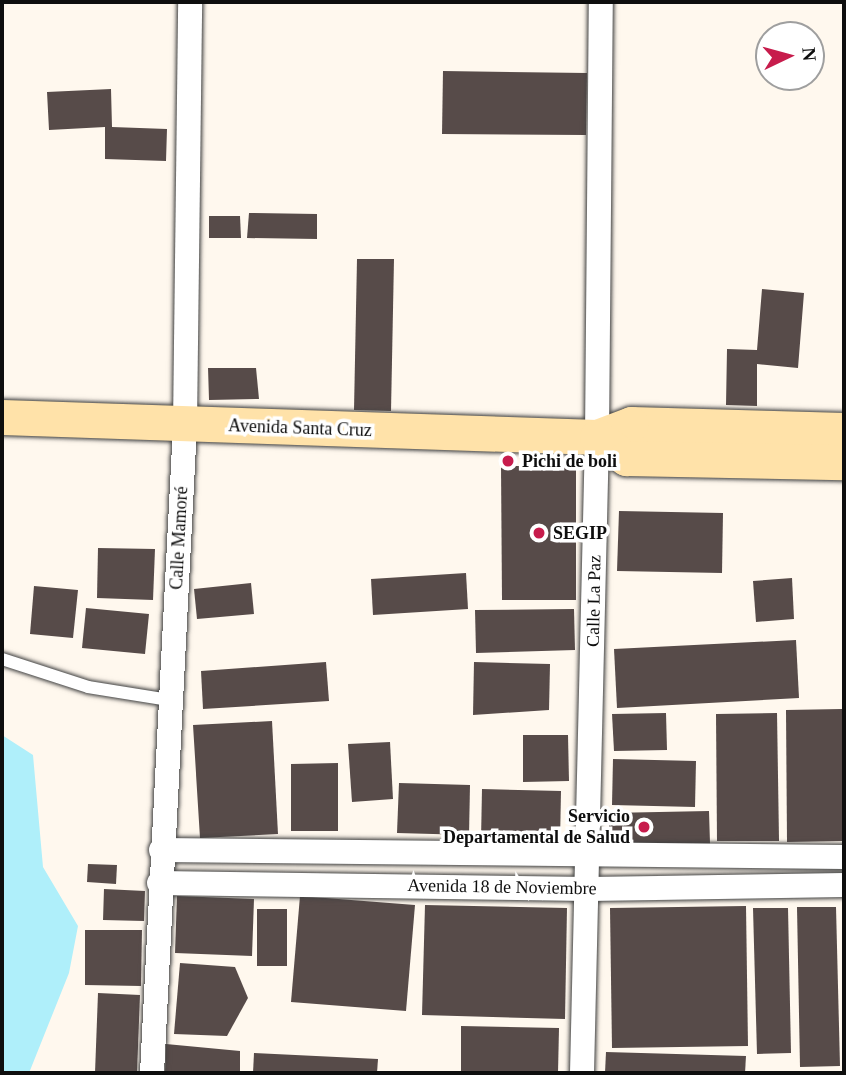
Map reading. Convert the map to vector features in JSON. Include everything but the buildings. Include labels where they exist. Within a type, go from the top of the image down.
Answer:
[{"type":"main road","name":"Avenida Santa Cruz","points":[[2,417],[597,437],[631,424],[844,429]]},
{"type":"main road","points":[[597,437],[626,458],[844,462]]},
{"type":"street","name":"Calle Mamoré","points":[[152,1073],[159,883],[185,425],[190,2]]},
{"type":"street","name":"Calle La Paz","points":[[582,1073],[597,437],[601,2]]},
{"type":"street","name":"Avenida 18 de Noviembre","points":[[161,850],[589,857],[844,857]]},
{"type":"street","name":"Avenida 18 de Noviembre","points":[[159,883],[588,889],[844,885]]},
{"type":"lane","points":[[2,659],[88,687],[169,700]]},
{"type":"water","points":[[2,735],[33,755],[43,867],[78,926],[69,973],[29,1073],[2,1073]]},
{"type":"place","name":"Pichi de boli","points":[[508,461]]},
{"type":"place","name":"SEGIP","points":[[539,533]]},
{"type":"place","name":"Servicio Departamental de Salud","points":[[644,827]]}]
